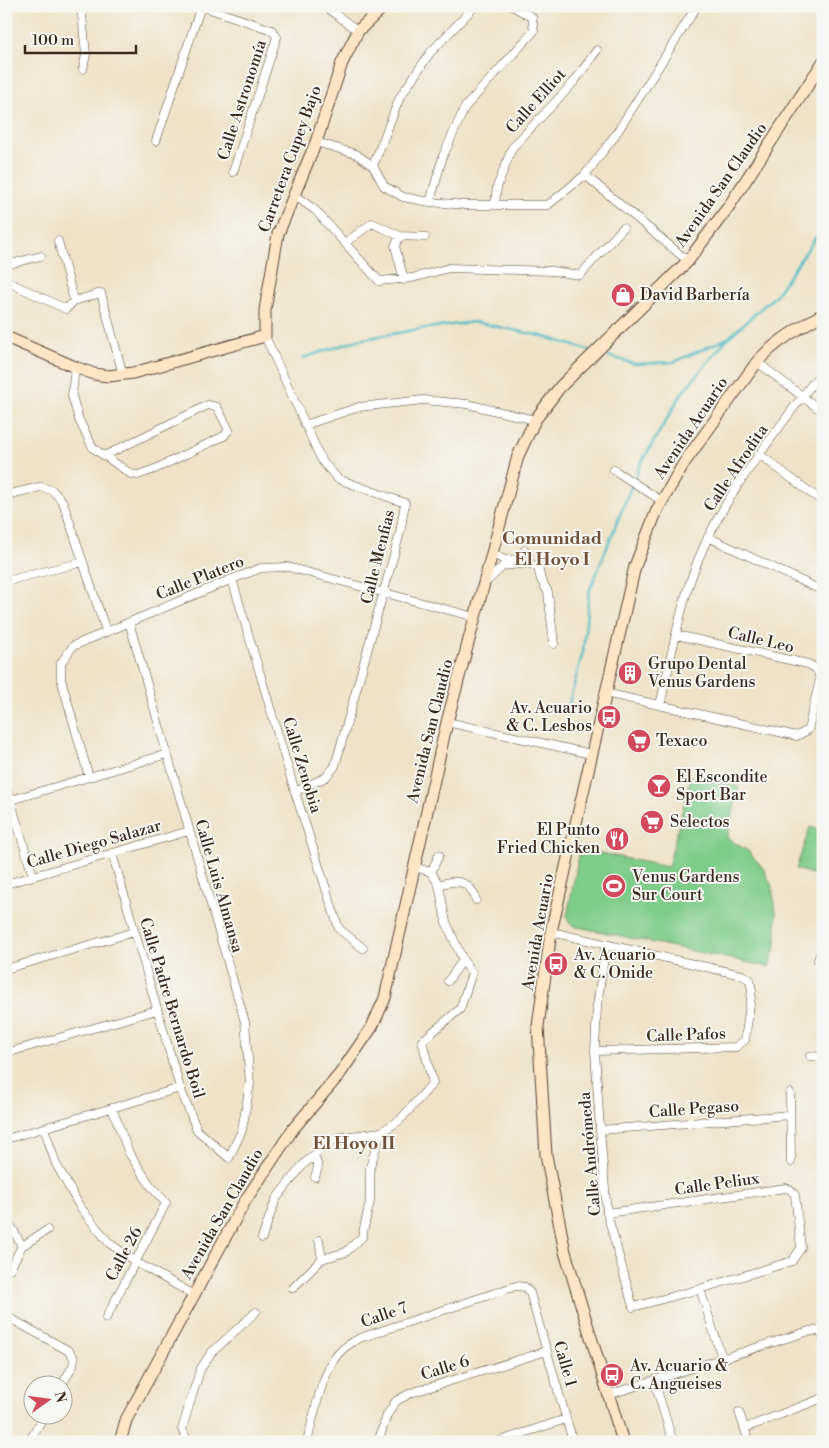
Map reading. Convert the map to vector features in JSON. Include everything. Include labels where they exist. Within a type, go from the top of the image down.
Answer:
[{"type":"street","points":[[81,6],[86,54],[83,69]]},
{"type":"street","points":[[156,141],[201,6]]},
{"type":"street","name":"Calle Astronomía","points":[[201,6],[272,30],[277,37],[233,172]]},
{"type":"street","points":[[325,6],[358,31]]},
{"type":"street","name":"Carretera Cupey Bajo","points":[[266,336],[265,310],[278,234],[316,142],[342,63],[358,31],[384,6]]},
{"type":"street","points":[[373,166],[400,97],[430,53],[475,6]]},
{"type":"street","points":[[430,202],[443,156],[465,107],[534,31],[532,17],[512,6]]},
{"type":"street","points":[[316,142],[356,154],[373,166],[384,186],[404,197],[430,202],[466,205],[548,205],[585,175],[614,137],[697,6]]},
{"type":"street","name":"Calle Elliot","points":[[495,204],[498,187],[512,148],[574,82],[597,50]]},
{"type":"street","name":"Avenida San Claudio","points":[[120,1442],[126,1420],[245,1201],[293,1129],[339,1075],[372,1027],[385,998],[447,722],[518,456],[535,420],[560,387],[688,261],[730,206],[823,62]]},
{"type":"street","points":[[585,175],[688,261]]},
{"type":"street","points":[[294,195],[315,210],[380,281],[404,280],[449,268],[552,271],[580,275],[623,228]]},
{"type":"street","points":[[345,243],[372,223],[400,236],[425,237]]},
{"type":"street","points":[[400,236],[395,246],[404,280]]},
{"type":"street","points":[[58,241],[74,301]]},
{"type":"street","points":[[6,265],[41,256]]},
{"type":"street","points":[[6,277],[8,282],[66,309],[74,301],[101,294],[123,375]]},
{"type":"street","name":"Avenida Acuario","points":[[622,1442],[565,1252],[546,1155],[538,1026],[551,932],[635,566],[662,501],[684,463],[757,362],[766,352],[792,332],[823,314]]},
{"type":"street","points":[[6,337],[75,368],[108,376],[133,374],[266,336]]},
{"type":"street","name":"Calle Menfias","points":[[266,336],[322,462],[338,479],[405,503],[400,533],[335,766],[326,777],[295,792]]},
{"type":"street","points":[[757,362],[823,412]]},
{"type":"street","points":[[75,368],[72,396],[79,420],[93,448],[104,456],[131,474],[138,475],[224,436],[229,430],[217,407],[208,405],[104,456]]},
{"type":"street","name":"Calle Afrodita","points":[[660,706],[690,580],[708,537],[730,496],[759,454],[823,371]]},
{"type":"street","points":[[305,425],[359,407],[423,400],[467,404],[535,420]]},
{"type":"street","points":[[759,454],[823,502]]},
{"type":"street","points":[[614,470],[662,501]]},
{"type":"street","points":[[6,495],[40,488],[52,490],[62,502],[106,631]]},
{"type":"street","points":[[708,537],[823,591]]},
{"type":"street","points":[[492,553],[504,560],[519,560],[525,550]]},
{"type":"street","points":[[6,582],[83,562]]},
{"type":"street","points":[[484,585],[503,566],[528,563],[538,567],[541,580],[548,592],[554,644]]},
{"type":"street","name":"Calle Platero","points":[[89,777],[61,679],[61,663],[73,646],[106,631],[261,568],[288,567],[475,617]]},
{"type":"street","name":"Calle Zenobia","points":[[232,579],[295,792],[339,929],[363,948]]},
{"type":"street","name":"Calle Luis Almansa","points":[[128,622],[245,1022],[250,1084],[242,1130],[229,1158]]},
{"type":"street","name":"Calle Leo","points":[[660,706],[797,736],[808,730],[820,679],[817,669],[808,664],[676,635]]},
{"type":"street","points":[[605,693],[660,706]]},
{"type":"street","points":[[447,722],[591,754]]},
{"type":"street","points":[[11,800],[167,754]]},
{"type":"street","points":[[6,786],[33,876]]},
{"type":"street","name":"Calle Diego Salazar","points":[[6,884],[189,831]]},
{"type":"street","name":"Calle Padre Bernardo Boil","points":[[112,853],[180,1088],[197,1130],[229,1158]]},
{"type":"street","points":[[431,872],[439,855]]},
{"type":"street","points":[[262,1238],[276,1199],[302,1166],[314,1155],[336,1138],[382,1132],[400,1120],[432,1083],[422,1040],[460,1009],[472,973],[446,922],[439,885],[431,872],[414,867]]},
{"type":"street","points":[[439,885],[452,881],[464,883],[473,892],[476,900]]},
{"type":"street","points":[[6,968],[134,932]]},
{"type":"street","points":[[551,932],[606,944]]},
{"type":"street","name":"Calle Pafos","points":[[596,1051],[736,1047],[745,1040],[752,990],[750,980],[742,975],[606,944]]},
{"type":"street","name":"Calle Andrómeda","points":[[606,944],[596,1006],[600,1130],[607,1213],[633,1307],[700,1289],[792,1260],[801,1248],[799,1227]]},
{"type":"street","points":[[823,946],[818,960],[823,963]]},
{"type":"street","points":[[448,981],[464,960]]},
{"type":"street","points":[[6,1053],[157,1010]]},
{"type":"street","points":[[810,1056],[823,1057]]},
{"type":"street","points":[[6,1139],[180,1088]]},
{"type":"street","points":[[790,1093],[791,1162]]},
{"type":"street","name":"Calle 26","points":[[106,1318],[166,1203],[150,1186],[129,1153],[112,1108]]},
{"type":"street","name":"Calle Pegaso","points":[[600,1130],[790,1115]]},
{"type":"street","points":[[44,1128],[56,1164],[80,1207],[109,1244],[136,1262],[194,1295]]},
{"type":"street","points":[[293,1288],[322,1259],[346,1252],[362,1237],[370,1201],[370,1167],[382,1132]]},
{"type":"street","points":[[314,1155],[318,1167],[316,1177]]},
{"type":"street","name":"Calle Peliux","points":[[607,1213],[786,1188],[792,1190],[794,1194],[799,1227]]},
{"type":"street","points":[[6,1217],[22,1246]]},
{"type":"street","points":[[10,1269],[22,1246],[48,1230]]},
{"type":"street","points":[[319,1240],[322,1259]]},
{"type":"street","name":"Calle 7","points":[[307,1442],[325,1377],[331,1363],[349,1344],[360,1338],[516,1286],[525,1287],[530,1293]]},
{"type":"street","points":[[700,1289],[722,1358]]},
{"type":"street","name":"Calle 1","points":[[530,1293],[573,1442]]},
{"type":"street","points":[[188,1442],[182,1429],[200,1370],[211,1353],[256,1312]]},
{"type":"street","points":[[6,1317],[69,1351],[74,1358],[66,1376]]},
{"type":"street","points":[[608,1395],[809,1331],[820,1331],[823,1337]]},
{"type":"street","name":"Calle 6","points":[[378,1442],[387,1415],[396,1401],[411,1394],[546,1351]]},
{"type":"street","points":[[654,1380],[673,1442]]},
{"type":"street","points":[[745,1428],[823,1398]]},
{"type":"street","points":[[738,1412],[749,1442]]},
{"type":"street","points":[[497,1442],[566,1419]]},
{"type":"street","points":[[28,1442],[38,1426]]},
{"type":"green space","points":[[691,776],[739,787],[727,838],[748,851],[763,868],[772,886],[776,912],[776,945],[769,967],[573,926],[569,922],[567,916],[580,849],[668,867]]},
{"type":"green space","points":[[810,827],[823,831],[820,837],[823,838],[823,852],[815,875],[796,869]]},
{"type":"waterway","points":[[598,353],[635,364],[674,362],[728,338],[775,296],[817,236],[823,224]]},
{"type":"waterway","points":[[303,358],[358,340],[475,322],[542,336],[591,351]]},
{"type":"waterway","points":[[566,714],[583,652],[589,592],[640,465],[682,393],[727,339]]},
{"type":"place","name":"David Barbería","points":[[623,295]]},
{"type":"place","name":"Grupo Dental Venus Gardens","points":[[630,673]]},
{"type":"place","name":"Av. Acuario & C. Lesbos","points":[[609,717]]},
{"type":"place","name":"Texaco","points":[[639,741]]},
{"type":"place","name":"El Escondite Sport Bar","points":[[659,786]]},
{"type":"place","name":"Selectos","points":[[652,822]]},
{"type":"place","name":"El Punto Fried Chicken","points":[[617,839]]},
{"type":"place","name":"Venus Gardens Sur Court","points":[[614,886]]},
{"type":"place","name":"Av. Acuario & C. Onide","points":[[556,964]]},
{"type":"place","name":"Av. Acuario & C. Angueises","points":[[612,1375]]},
{"type":"district","name":"Comunidad El Hoyo I","points":[[552,548]]},
{"type":"district","name":"El Hoyo II","points":[[354,1143]]}]
